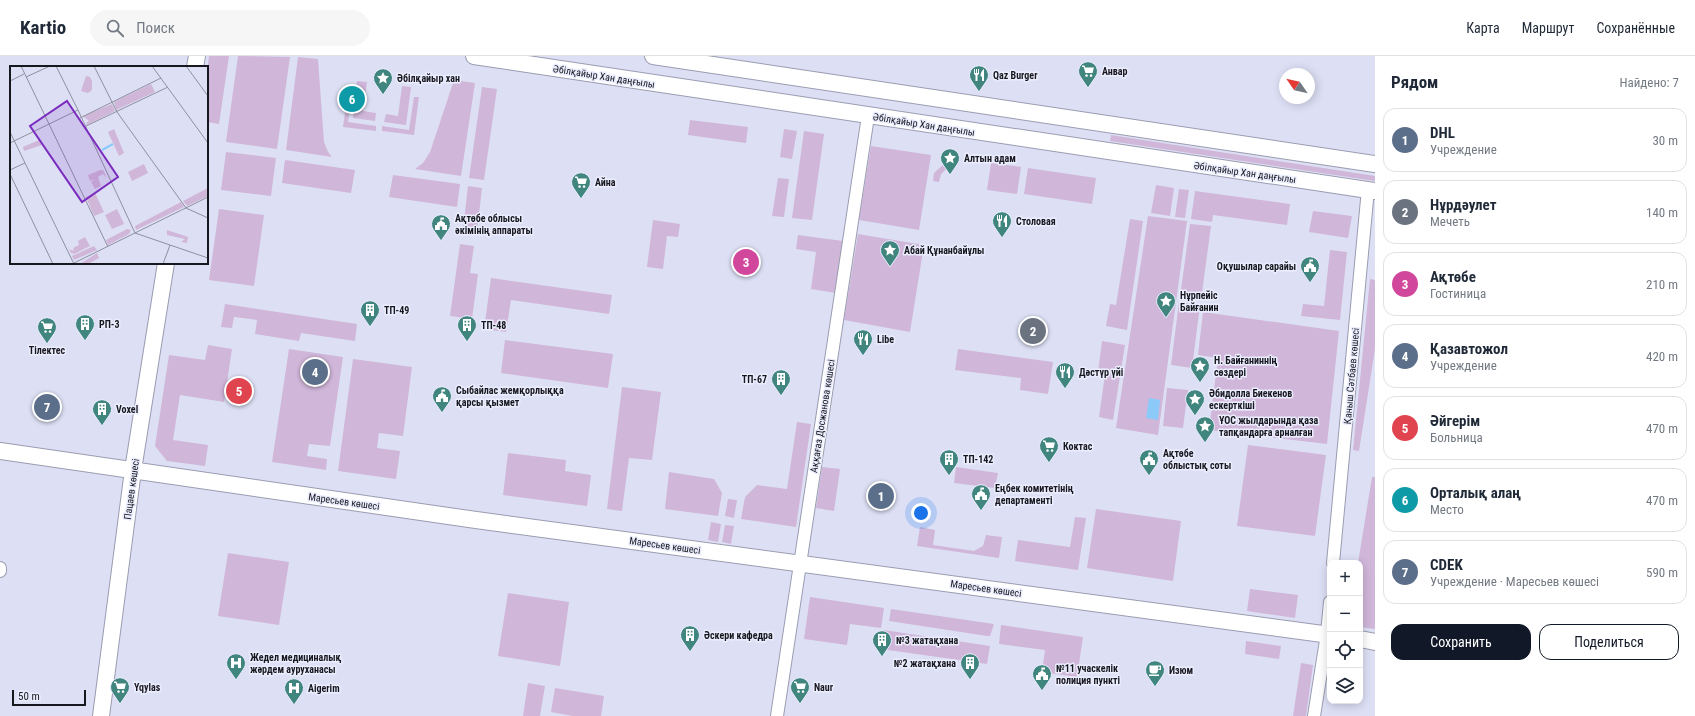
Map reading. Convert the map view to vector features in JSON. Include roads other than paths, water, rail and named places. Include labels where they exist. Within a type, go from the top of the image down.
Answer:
[{"type":"main road","points":[[195,66],[197,56]]},
{"type":"main road","name":"Әбілқайыр Хан даңғылы","points":[[474,56],[544,61],[685,88],[1371,190]]},
{"type":"main road","points":[[654,56],[1375,164]]},
{"type":"main road","points":[[685,88],[690,62]]},
{"type":"main road","points":[[1091,149],[1095,122]]},
{"type":"main road","name":"Пацаев көшесі","points":[[101,716],[133,470],[166,264]]},
{"type":"main road","name":"Маресьев көшесі","points":[[0,451],[476,520],[1327,635]]},
{"type":"main road","points":[[1363,640],[1375,642]]},
{"type":"street","name":"Аққағаз Досжанова көшесі","points":[[777,716],[868,116]]},
{"type":"street","name":"Қаныш Сәтбаев көшесі","points":[[1334,560],[1371,190]]},
{"type":"street","points":[[1314,716],[1327,646]]},
{"type":"water","points":[[1149,398],[1160,400],[1158,420],[1146,418]]},
{"type":"place","name":"Анвар","points":[[1088,88]]},
{"type":"place","name":"Qaz Burger","points":[[979,92]]},
{"type":"place","name":"Әбілқайыр хан","points":[[383,95]]},
{"type":"place","name":"Орталық алаң","points":[[352,99]]},
{"type":"place","name":"Алтын адам","points":[[950,175]]},
{"type":"place","name":"Айна","points":[[581,199]]},
{"type":"place","name":"Столовая","points":[[1002,238]]},
{"type":"place","name":"Ақтөбе облысы әкімінің аппараты","points":[[441,241]]},
{"type":"place","name":"Ақтөбе","points":[[746,262]]},
{"type":"place","name":"Абай Құнанбайұлы","points":[[890,267]]},
{"type":"place","name":"Оқушылар сарайы","points":[[1310,283]]},
{"type":"place","name":"Нұрпейіс Байғанин","points":[[1166,318]]},
{"type":"place","name":"ТП-49","points":[[370,327]]},
{"type":"place","name":"Нұрдәулет","points":[[1033,331]]},
{"type":"place","name":"РП-3","points":[[85,341]]},
{"type":"place","name":"ТП-48","points":[[467,342]]},
{"type":"place","name":"Тілектес","points":[[47,344]]},
{"type":"place","name":"Libe","points":[[863,356]]},
{"type":"place","name":"Қазавтожол","points":[[315,372]]},
{"type":"place","name":"Н. Байғаниннің сөздері","points":[[1200,383]]},
{"type":"place","name":"Дәстүр үйі","points":[[1065,389]]},
{"type":"place","name":"Әйгерім","points":[[239,391]]},
{"type":"place","name":"ТП-67","points":[[781,396]]},
{"type":"place","name":"CDEK","points":[[47,407]]},
{"type":"place","name":"Сыбайлас жемқорлыққа қарсы қызмет","points":[[442,413]]},
{"type":"place","name":"Әбидолла Биекенов ескерткіші","points":[[1195,416]]},
{"type":"place","name":"Voxel","points":[[102,426]]},
{"type":"place","name":"ҰОС жылдарында қаза тапқандарға арналған","points":[[1205,443]]},
{"type":"place","name":"Коктас","points":[[1049,463]]},
{"type":"place","name":"ТП-142","points":[[949,476]]},
{"type":"place","name":"Ақтөбе облыстық соты","points":[[1149,476]]},
{"type":"place","name":"DHL","points":[[881,496]]},
{"type":"place","name":"Еңбек комитетінің департаменті","points":[[981,511]]},
{"type":"place","name":"Әскери кафедра","points":[[690,652]]},
{"type":"place","name":"№3 жатақхана","points":[[882,657]]},
{"type":"place","name":"Жедел медициналық жәрдем ауруханасы","points":[[236,680]]},
{"type":"place","name":"№2 жатақхана","points":[[970,680]]},
{"type":"place","name":"Изюм","points":[[1155,687]]},
{"type":"place","name":"№11 учаскелік полиция пункті","points":[[1042,691]]},
{"type":"place","name":"Yqylas","points":[[120,704]]},
{"type":"place","name":"Naur","points":[[800,704]]},
{"type":"place","name":"Aigerim","points":[[294,705]]}]
